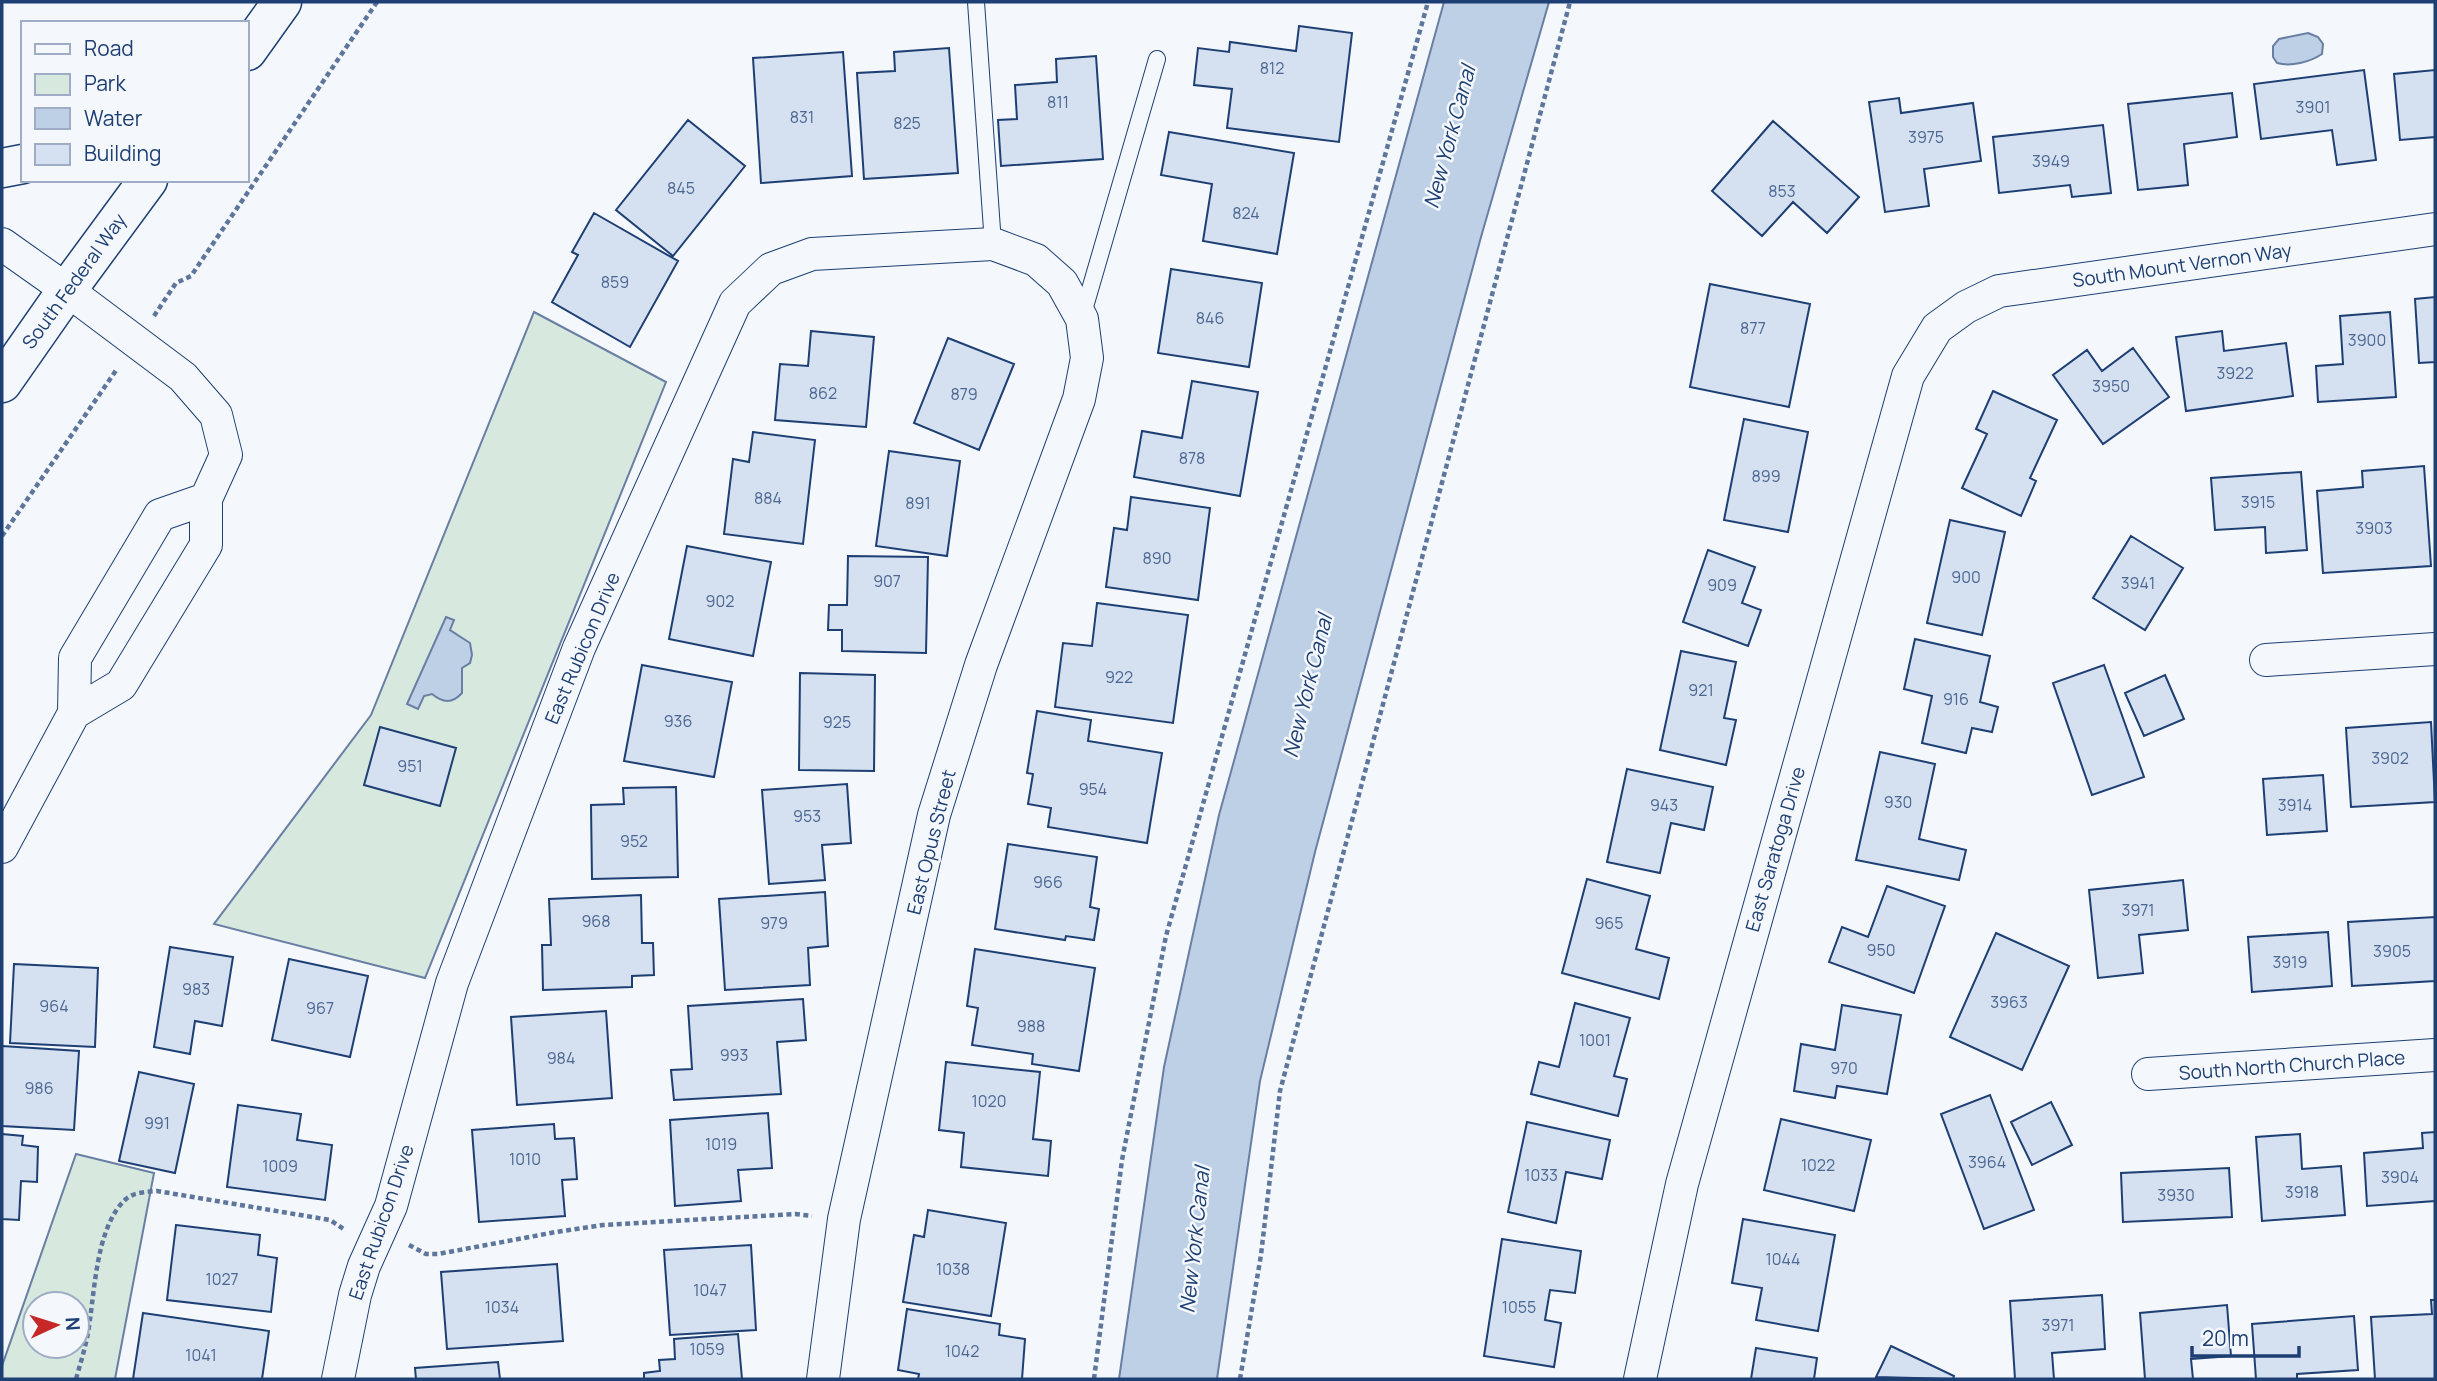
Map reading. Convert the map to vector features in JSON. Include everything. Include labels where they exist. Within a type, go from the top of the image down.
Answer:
[{"type":"main road","points":[[2,168],[21,164]]},
{"type":"main road","name":"South Federal Way","points":[[2,383],[147,182]]},
{"type":"street","name":"South Mount Vernon Way","points":[[1937,328],[1966,307],[1999,292],[2435,229]]},
{"type":"street","points":[[2,244],[183,377],[216,415],[226,455],[205,499],[206,545],[121,685],[75,713]]},
{"type":"street","name":"East Rubicon Drive","points":[[338,1379],[355,1295],[364,1266],[391,1206],[452,983],[579,648],[735,303],[771,270],[812,254],[993,244],[1036,260],[1062,283],[1082,319]]},
{"type":"street","name":"East Opus Street","points":[[823,1379],[844,1219],[934,815],[981,665],[1079,398],[1087,358],[1082,319]]},
{"type":"street","name":"East Saratoga Drive","points":[[1640,1379],[1682,1184],[1908,376],[1937,328]]},
{"type":"street","points":[[2,847],[75,713],[75,658],[160,515],[205,499]]},
{"type":"street","points":[[2266,660],[2435,649]]},
{"type":"street","name":"South North Church Place","points":[[2148,1074],[2435,1055]]},
{"type":"lane","points":[[976,2],[993,244]]},
{"type":"lane","points":[[1082,319],[1157,59]]},
{"type":"path","points":[[176,284],[191,275],[377,2]]},
{"type":"path","points":[[1094,1379],[1122,1160],[1166,936],[1427,2]]},
{"type":"path","points":[[1240,1379],[1261,1255],[1280,1091],[1570,2]]},
{"type":"path","points":[[2,536],[101,392]]},
{"type":"path","points":[[76,1379],[88,1336],[97,1265],[108,1230],[127,1198],[140,1192],[157,1191],[330,1220],[346,1230]]},
{"type":"path","points":[[408,1245],[426,1254],[438,1254],[556,1231],[603,1225],[795,1214],[816,1216]]},
{"type":"green space","points":[[534,312],[666,382],[425,978],[214,924],[371,715]]},
{"type":"green space","points":[[76,1154],[154,1173],[115,1379],[2,1379],[2,1366],[21,1312],[21,1360],[91,1360],[91,1290],[29,1290]]},
{"type":"water","name":"New York Canal","points":[[1444,2],[1549,2],[1481,237],[1315,852],[1260,1081],[1217,1379],[1119,1379],[1164,1067],[1219,815]]},
{"type":"water","points":[[2308,33],[2318,37],[2323,44],[2322,54],[2300,63],[2277,63],[2273,57],[2273,46],[2279,39]]},
{"type":"water","points":[[446,617],[454,620],[450,630],[470,643],[470,663],[462,668],[462,693],[447,701],[432,694],[424,696],[418,709],[407,704]]},
{"type":"building","points":[[1299,26],[1352,33],[1339,142],[1227,128],[1232,89],[1194,85],[1198,48],[1229,52],[1230,42],[1296,51]]},
{"type":"building","points":[[949,48],[958,173],[864,179],[857,73],[895,71],[894,52]]},
{"type":"building","points":[[843,52],[852,176],[761,183],[753,58]]},
{"type":"building","points":[[1096,56],[1103,159],[1001,166],[998,120],[1017,119],[1015,85],[1057,82],[1056,59]]},
{"type":"building","points":[[2364,70],[2376,160],[2337,165],[2332,130],[2261,139],[2254,84]]},
{"type":"building","points":[[2435,70],[2435,137],[2400,140],[2394,74]]},
{"type":"building","points":[[2232,93],[2237,137],[2184,144],[2188,185],[2138,190],[2128,104]]},
{"type":"building","points":[[1899,98],[1901,113],[1973,103],[1981,161],[1924,169],[1929,206],[1885,212],[1869,102]]},
{"type":"building","points":[[688,120],[745,166],[673,256],[616,210]]},
{"type":"building","points":[[1773,121],[1859,197],[1827,233],[1793,202],[1762,236],[1712,191]]},
{"type":"building","points":[[2103,125],[2111,193],[2072,197],[2070,185],[1999,193],[1993,137]]},
{"type":"building","points":[[1169,132],[1294,153],[1277,254],[1203,241],[1212,184],[1161,175]]},
{"type":"building","points":[[594,213],[678,261],[630,347],[552,302],[578,255],[572,252]]},
{"type":"building","points":[[1171,269],[1262,283],[1249,367],[1158,353]]},
{"type":"building","points":[[1710,284],[1810,304],[1789,407],[1690,387]]},
{"type":"building","points":[[2435,297],[2435,362],[2419,363],[2415,299]]},
{"type":"building","points":[[2390,312],[2396,397],[2318,402],[2316,366],[2343,364],[2340,316]]},
{"type":"building","points":[[811,331],[874,337],[866,427],[775,420],[780,364],[808,366]]},
{"type":"building","points":[[2222,331],[2224,351],[2286,343],[2293,396],[2186,411],[2176,337]]},
{"type":"building","points":[[948,338],[1014,364],[979,450],[914,423]]},
{"type":"building","points":[[2133,348],[2169,397],[2103,444],[2053,375],[2087,350],[2102,371]]},
{"type":"building","points":[[1192,381],[1258,392],[1240,496],[1134,477],[1142,431],[1182,438]]},
{"type":"building","points":[[1993,391],[2057,420],[2030,478],[2036,481],[2021,516],[1962,488],[1987,434],[1976,429]]},
{"type":"building","points":[[1744,419],[1808,432],[1788,532],[1724,520]]},
{"type":"building","points":[[753,432],[815,440],[803,544],[724,534],[733,459],[749,462]]},
{"type":"building","points":[[889,451],[960,461],[947,556],[876,546]]},
{"type":"building","points":[[2424,466],[2431,566],[2323,573],[2317,491],[2363,487],[2362,471]]},
{"type":"building","points":[[2301,472],[2307,550],[2266,553],[2265,527],[2215,530],[2211,478]]},
{"type":"building","points":[[1131,497],[1210,508],[1198,600],[1106,587],[1114,528],[1127,530]]},
{"type":"building","points":[[1950,520],[2005,532],[1982,635],[1927,623]]},
{"type":"building","points":[[2131,536],[2183,568],[2145,630],[2093,598]]},
{"type":"building","points":[[687,546],[771,562],[753,656],[669,639]]},
{"type":"building","points":[[1708,550],[1755,567],[1742,603],[1761,610],[1748,646],[1683,622]]},
{"type":"building","points":[[848,556],[928,557],[926,653],[842,651],[842,630],[828,630],[829,605],[847,605]]},
{"type":"building","points":[[1097,603],[1188,615],[1173,723],[1055,707],[1063,643],[1092,646]]},
{"type":"building","points":[[1915,639],[1990,656],[1980,702],[1998,707],[1992,732],[1972,728],[1966,753],[1922,743],[1932,696],[1904,689]]},
{"type":"building","points":[[1681,651],[1736,662],[1724,718],[1736,720],[1726,765],[1660,750]]},
{"type":"building","points":[[642,665],[732,682],[714,777],[624,761]]},
{"type":"building","points":[[2104,665],[2144,777],[2092,795],[2053,683]]},
{"type":"building","points":[[800,673],[875,675],[874,771],[799,770]]},
{"type":"building","points":[[2165,675],[2184,719],[2144,736],[2125,693]]},
{"type":"building","points":[[1037,711],[1091,720],[1088,741],[1162,753],[1147,843],[1048,827],[1051,808],[1028,804],[1033,774],[1027,773]]},
{"type":"building","points":[[2431,722],[2435,802],[2351,807],[2346,728]]},
{"type":"building","points":[[380,727],[456,748],[440,806],[364,785]]},
{"type":"building","points":[[1880,752],[1935,764],[1919,839],[1966,850],[1959,880],[1856,860]]},
{"type":"building","points":[[1627,769],[1713,787],[1704,830],[1671,823],[1660,873],[1607,862]]},
{"type":"building","points":[[2323,775],[2327,831],[2267,835],[2263,779]]},
{"type":"building","points":[[847,784],[851,843],[822,845],[825,880],[769,884],[762,790]]},
{"type":"building","points":[[676,787],[678,877],[592,879],[591,805],[624,804],[623,788]]},
{"type":"building","points":[[1008,844],[1097,857],[1090,907],[1099,909],[1094,940],[1066,936],[1065,940],[995,929]]},
{"type":"building","points":[[1587,879],[1650,896],[1636,949],[1669,958],[1659,999],[1562,973]]},
{"type":"building","points":[[2183,880],[2188,930],[2139,935],[2143,973],[2098,978],[2089,890]]},
{"type":"building","points":[[1887,886],[1945,906],[1914,993],[1829,962],[1842,927],[1868,937]]},
{"type":"building","points":[[825,892],[828,946],[808,948],[810,985],[725,990],[719,899]]},
{"type":"building","points":[[641,895],[642,943],[653,943],[654,975],[632,976],[632,987],[543,990],[542,945],[551,945],[549,899]]},
{"type":"building","points":[[2435,917],[2435,981],[2352,986],[2348,922]]},
{"type":"building","points":[[2328,932],[2332,986],[2252,992],[2248,937]]},
{"type":"building","points":[[1996,933],[2069,966],[2022,1070],[1950,1037]]},
{"type":"building","points":[[170,947],[233,957],[222,1026],[195,1021],[190,1054],[154,1047]]},
{"type":"building","points":[[975,949],[1095,968],[1079,1071],[1032,1064],[1033,1054],[972,1045],[978,1008],[967,1006]]},
{"type":"building","points":[[289,959],[368,976],[350,1057],[272,1040]]},
{"type":"building","points":[[14,964],[98,968],[95,1047],[10,1043]]},
{"type":"building","points":[[803,999],[806,1040],[777,1042],[781,1094],[674,1100],[671,1070],[692,1069],[688,1006]]},
{"type":"building","points":[[1575,1003],[1630,1018],[1614,1076],[1627,1079],[1618,1116],[1531,1094],[1539,1062],[1559,1067]]},
{"type":"building","points":[[1842,1005],[1901,1015],[1887,1094],[1837,1086],[1835,1098],[1794,1091],[1801,1044],[1835,1050]]},
{"type":"building","points":[[606,1011],[612,1098],[517,1105],[511,1017]]},
{"type":"building","points":[[2,1046],[79,1051],[74,1130],[2,1126]]},
{"type":"building","points":[[946,1062],[1040,1072],[1033,1139],[1051,1141],[1048,1176],[961,1167],[964,1133],[939,1130]]},
{"type":"building","points":[[139,1072],[194,1084],[175,1173],[119,1161]]},
{"type":"building","points":[[1990,1095],[2034,1210],[1984,1229],[1941,1114]]},
{"type":"building","points":[[2051,1102],[2072,1145],[2032,1165],[2011,1122]]},
{"type":"building","points":[[238,1105],[301,1114],[297,1140],[332,1145],[325,1200],[227,1187]]},
{"type":"building","points":[[768,1113],[772,1168],[738,1170],[741,1201],[675,1206],[670,1120]]},
{"type":"building","points":[[1781,1119],[1871,1140],[1854,1211],[1764,1190]]},
{"type":"building","points":[[1527,1122],[1610,1140],[1602,1179],[1566,1172],[1556,1223],[1508,1212]]},
{"type":"building","points":[[554,1124],[555,1139],[574,1138],[577,1179],[562,1180],[565,1216],[479,1222],[472,1130]]},
{"type":"building","points":[[2435,1132],[2435,1201],[2367,1206],[2364,1153],[2423,1148],[2422,1133]]},
{"type":"building","points":[[2,1134],[23,1136],[22,1145],[38,1147],[37,1182],[21,1181],[19,1220],[2,1219]]},
{"type":"building","points":[[2300,1134],[2302,1169],[2341,1166],[2345,1215],[2262,1221],[2256,1137]]},
{"type":"building","points":[[2229,1168],[2232,1217],[2123,1222],[2121,1173]]},
{"type":"building","points":[[928,1210],[1006,1223],[991,1316],[903,1302],[914,1235],[924,1237]]},
{"type":"building","points":[[1743,1219],[1835,1235],[1818,1331],[1756,1320],[1762,1288],[1732,1283]]},
{"type":"building","points":[[176,1225],[260,1235],[258,1255],[277,1258],[271,1312],[167,1300]]},
{"type":"building","points":[[1502,1239],[1581,1251],[1575,1293],[1550,1290],[1545,1320],[1561,1323],[1554,1367],[1484,1356]]},
{"type":"building","points":[[751,1245],[756,1330],[670,1335],[664,1250]]},
{"type":"building","points":[[557,1264],[563,1341],[447,1349],[441,1272]]},
{"type":"building","points":[[2102,1295],[2105,1349],[2052,1353],[2054,1379],[2015,1379],[2010,1301]]},
{"type":"building","points":[[2431,1300],[2435,1300],[2435,1379],[2375,1379],[2371,1317],[2432,1314]]},
{"type":"building","points":[[2227,1305],[2231,1356],[2191,1359],[2193,1379],[2145,1379],[2140,1313]]},
{"type":"building","points":[[907,1309],[1000,1324],[999,1335],[1025,1339],[1022,1379],[918,1379],[919,1374],[898,1370]]},
{"type":"building","points":[[143,1313],[269,1331],[262,1379],[133,1379]]},
{"type":"building","points":[[2354,1316],[2358,1370],[2297,1374],[2297,1379],[2256,1379],[2252,1324]]},
{"type":"building","points":[[738,1334],[742,1379],[644,1379],[644,1373],[660,1371],[659,1360],[675,1359],[674,1339]]},
{"type":"building","points":[[1891,1346],[1954,1376],[1953,1379],[1876,1377]]},
{"type":"building","points":[[1756,1348],[1817,1358],[1814,1379],[1751,1379]]},
{"type":"building","points":[[498,1362],[500,1379],[416,1379],[415,1368]]}]
